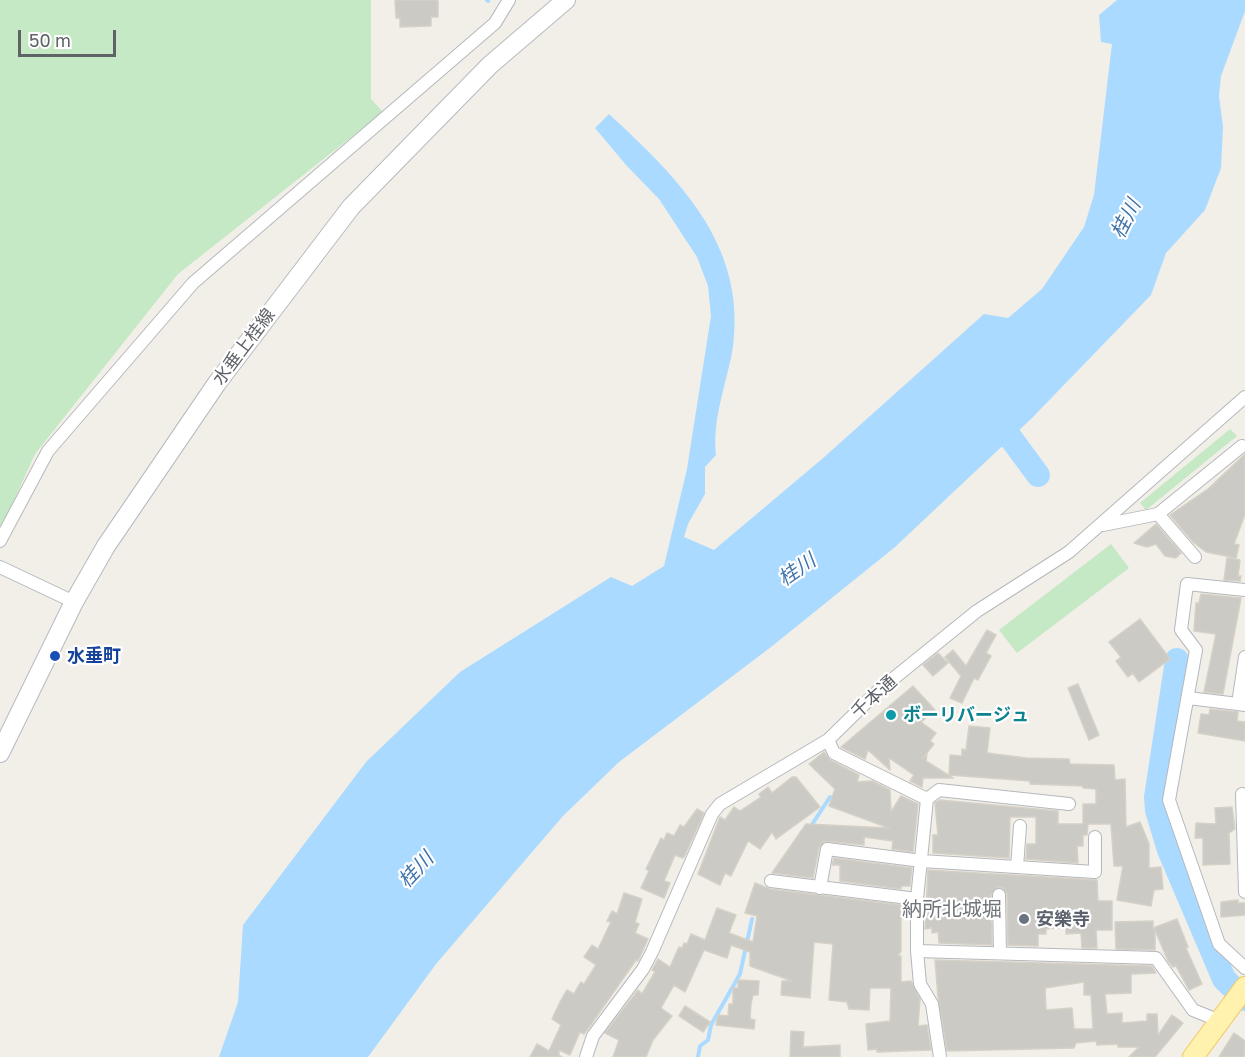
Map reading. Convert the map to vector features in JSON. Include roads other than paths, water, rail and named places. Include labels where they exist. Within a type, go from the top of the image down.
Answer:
[{"type":"main road","name":"水垂上桂線","points":[[0,753],[74,602],[165,456],[217,383],[351,207],[490,65],[566,0]]},
{"type":"main road","points":[[1192,1057],[1245,987]]},
{"type":"street","points":[[0,541],[48,451],[193,283],[495,23],[508,0]]},
{"type":"street","name":"千本通","points":[[586,1057],[593,1036],[643,969],[712,814],[720,804],[828,740],[878,692],[977,611],[1069,552],[1245,397]]},
{"type":"street","points":[[1101,525],[1158,514],[1242,446]]},
{"type":"street","points":[[1158,514],[1195,557]]},
{"type":"street","points":[[0,567],[74,602]]},
{"type":"street","points":[[1245,590],[1187,584],[1181,630],[1196,650],[1169,800],[1220,944],[1245,968]]},
{"type":"street","points":[[1188,698],[1241,704],[1245,657]]},
{"type":"street","points":[[828,740],[834,753],[927,799]]},
{"type":"street","points":[[940,1057],[932,1004],[920,984],[917,951],[917,899],[927,799],[939,790],[1069,804]]},
{"type":"street","points":[[1245,795],[1242,794],[1245,892]]},
{"type":"street","points":[[1017,867],[1020,826]]},
{"type":"street","points":[[820,888],[827,849],[922,861],[1095,872],[1095,837]]},
{"type":"street","points":[[771,881],[917,899]]},
{"type":"street","points":[[999,895],[1000,953]]},
{"type":"street","points":[[917,951],[1156,958],[1193,1010],[1225,1015]]},
{"type":"water","name":"桂川","points":[[1117,0],[1245,0],[1245,11],[1221,76],[1219,96],[1223,127],[1221,168],[1205,210],[1166,253],[1151,295],[1031,419],[895,547],[771,647],[619,762],[563,816],[436,964],[368,1057],[219,1057],[238,1002],[243,925],[366,762],[460,672],[611,577],[632,586],[664,566],[687,469],[711,316],[708,286],[697,257],[659,199],[595,128],[609,114],[659,162],[702,216],[718,245],[729,276],[734,310],[733,347],[718,414],[716,455],[705,467],[705,494],[688,524],[684,537],[714,550],[822,459],[984,314],[1008,318],[1042,289],[1084,227],[1094,195],[1112,44],[1101,42],[1099,15]]},
{"type":"waterway","points":[[980,428],[1010,437],[1038,475]]},
{"type":"waterway","points":[[1177,660],[1156,797],[1157,810],[1169,850],[1224,979],[1245,999]]},
{"type":"waterway","points":[[811,826],[830,797]]},
{"type":"waterway","points":[[698,1057],[700,1046],[708,1040],[711,1025],[740,974],[752,919]]},
{"type":"place","name":"水垂町","points":[[55,656]]},
{"type":"place","name":"ボーリバージュ","points":[[891,715]]},
{"type":"place","name":"安樂寺","points":[[1024,919]]},
{"type":"district","name":"納所北城堀","points":[[952,910]]}]
